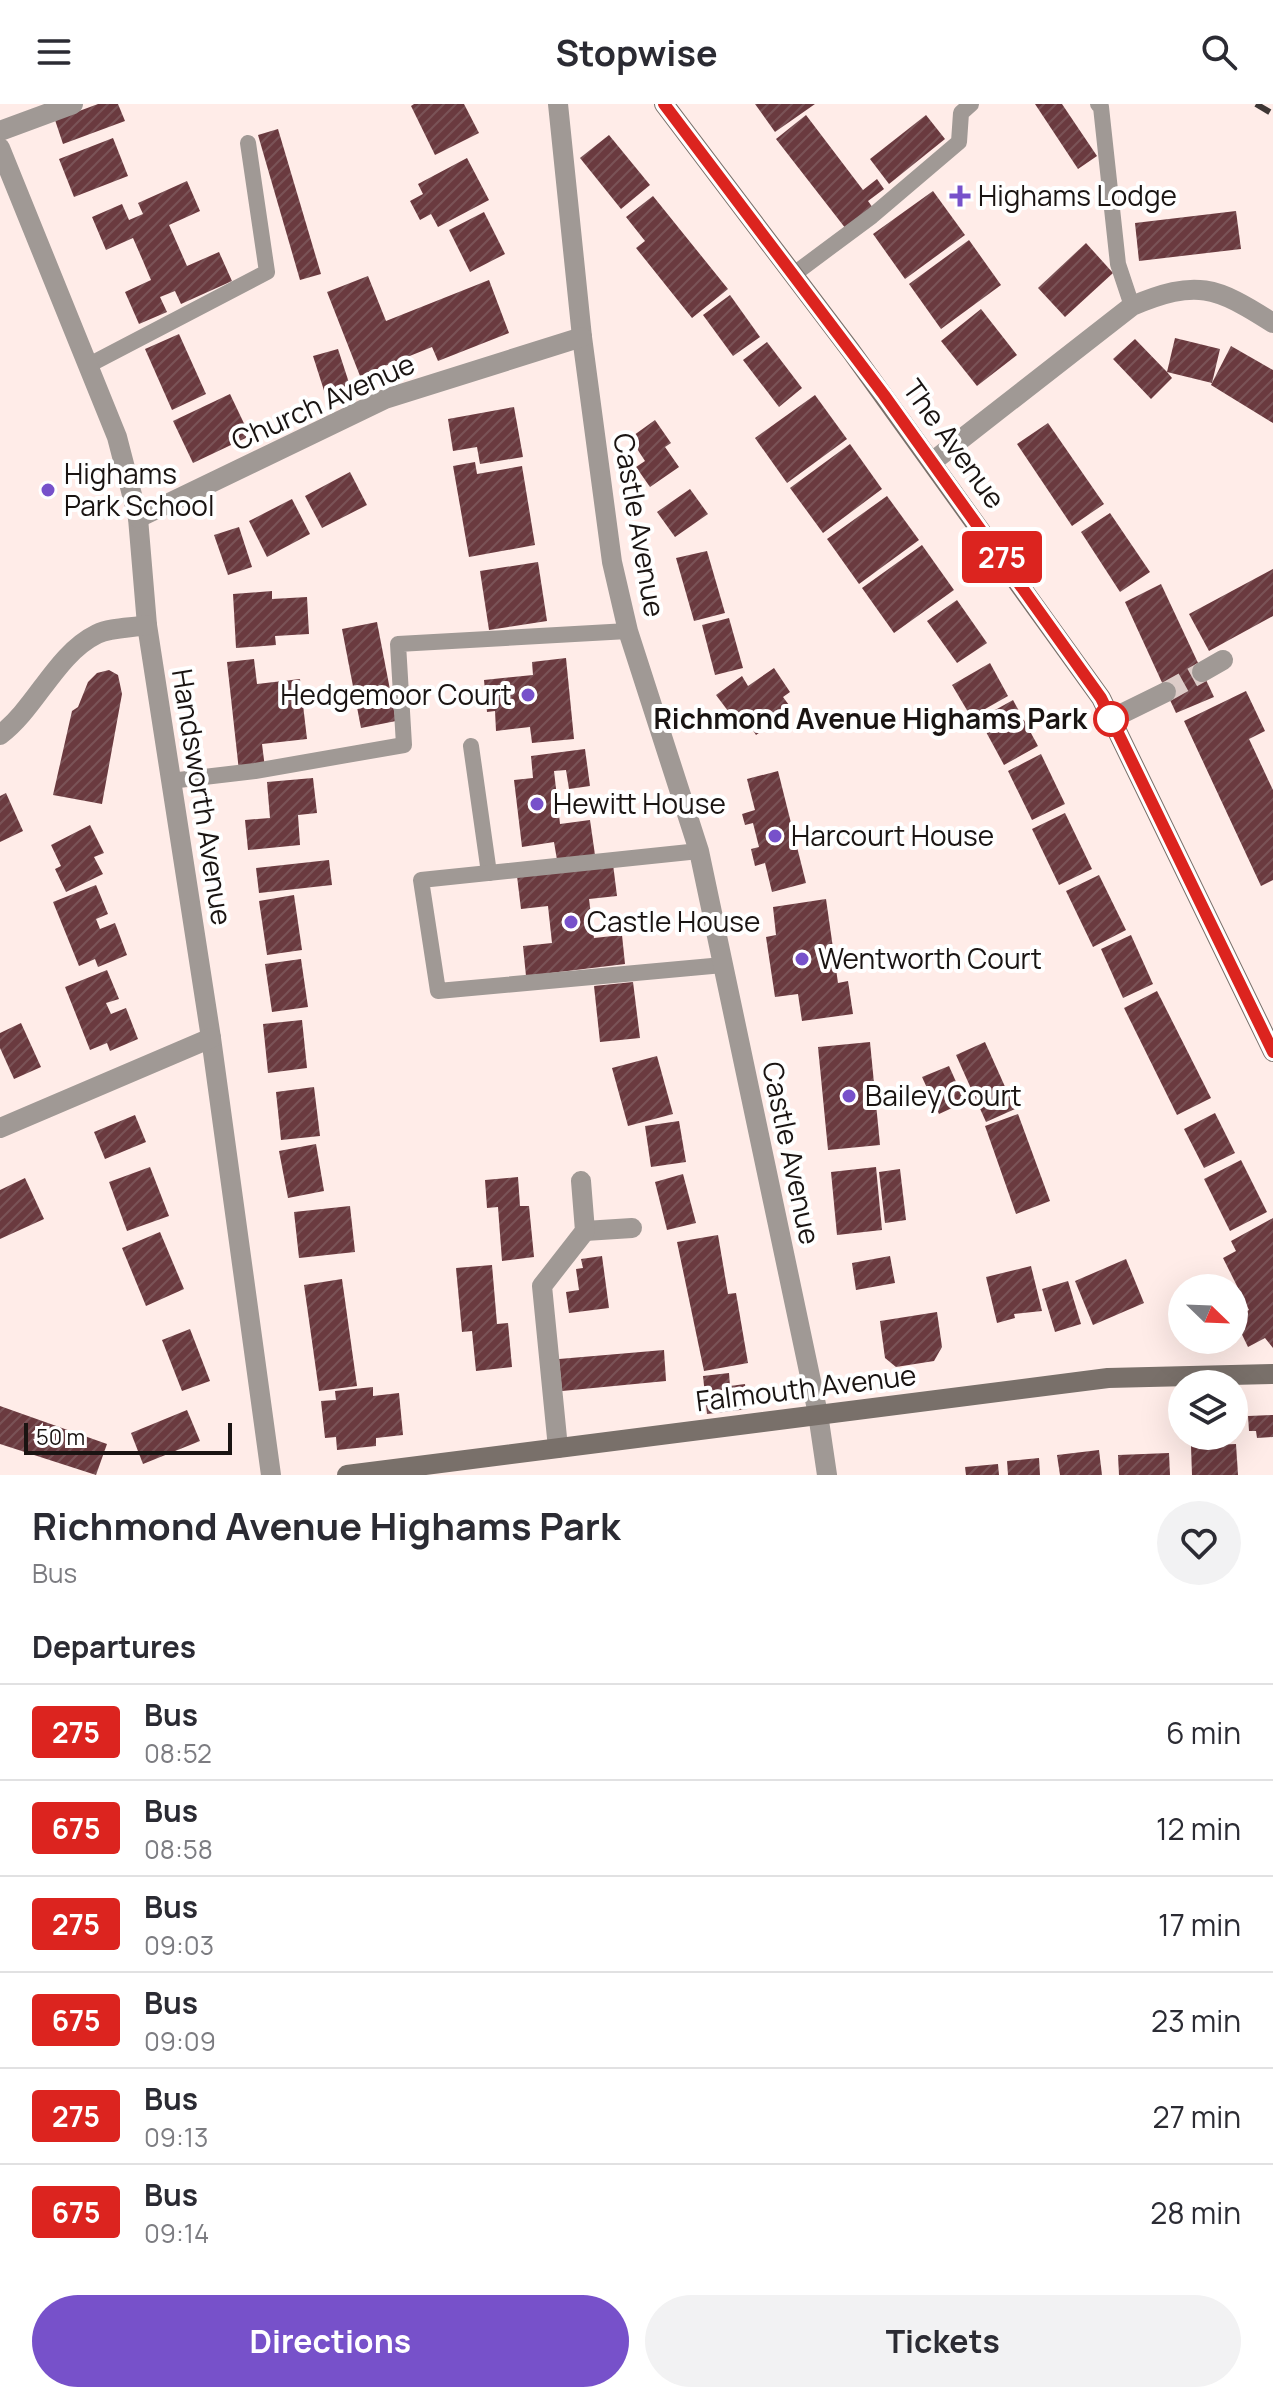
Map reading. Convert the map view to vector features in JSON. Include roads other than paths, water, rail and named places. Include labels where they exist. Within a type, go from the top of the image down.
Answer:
[{"type":"street","points":[[0,131],[73,104]]},
{"type":"street","name":"Castle Avenue","points":[[558,104],[582,337],[612,562],[628,631],[699,851],[818,1414],[827,1475]]},
{"type":"street","name":"The Avenue","points":[[664,104],[932,462],[1038,608],[1111,719],[1273,1052]]},
{"type":"street","name":"Handsworth Avenue","points":[[0,148],[117,437],[138,518],[147,625],[211,1038],[271,1475]]},
{"type":"street","points":[[932,462],[1132,306],[1167,292],[1208,288],[1273,323]]},
{"type":"street","name":"Church Avenue","points":[[138,518],[385,399],[582,337]]},
{"type":"street","points":[[0,735],[14,725],[73,653],[98,634],[147,625]]},
{"type":"street","points":[[1202,672],[1223,660]]},
{"type":"street","points":[[1111,719],[1166,692]]},
{"type":"street","points":[[0,1128],[211,1038]]},
{"type":"street","points":[[558,1448],[542,1286],[585,1231],[581,1181]]},
{"type":"street","points":[[585,1231],[632,1228]]},
{"type":"street","name":"Falmouth Avenue","points":[[347,1475],[1108,1378],[1273,1374]]},
{"type":"lane","points":[[794,274],[872,216],[959,142],[961,113],[971,104]]},
{"type":"lane","points":[[1098,104],[1110,166],[1118,264],[1132,306]]},
{"type":"lane","points":[[87,366],[267,272],[248,143]]},
{"type":"lane","points":[[170,781],[255,771],[404,745],[398,644],[628,631]]},
{"type":"lane","points":[[471,746],[489,873]]},
{"type":"lane","points":[[699,851],[421,880],[438,991],[723,965]]},
{"type":"tunnel","points":[[1166,692],[1202,672]]},
{"type":"railway","points":[[1256,104],[1273,114]]},
{"type":"place","name":"Highams Lodge","points":[[960,196]]},
{"type":"place","name":"Highams Park School","points":[[48,490]]},
{"type":"place","name":"Hedgemoor Court","points":[[528,695]]},
{"type":"place","name":"Richmond Avenue Highams Park","points":[[1111,719]]},
{"type":"place","name":"Hewitt House","points":[[537,804]]},
{"type":"place","name":"Harcourt House","points":[[775,836]]},
{"type":"place","name":"Castle House","points":[[571,922]]},
{"type":"place","name":"Wentworth Court","points":[[802,959]]},
{"type":"place","name":"Bailey Court","points":[[849,1096]]}]
